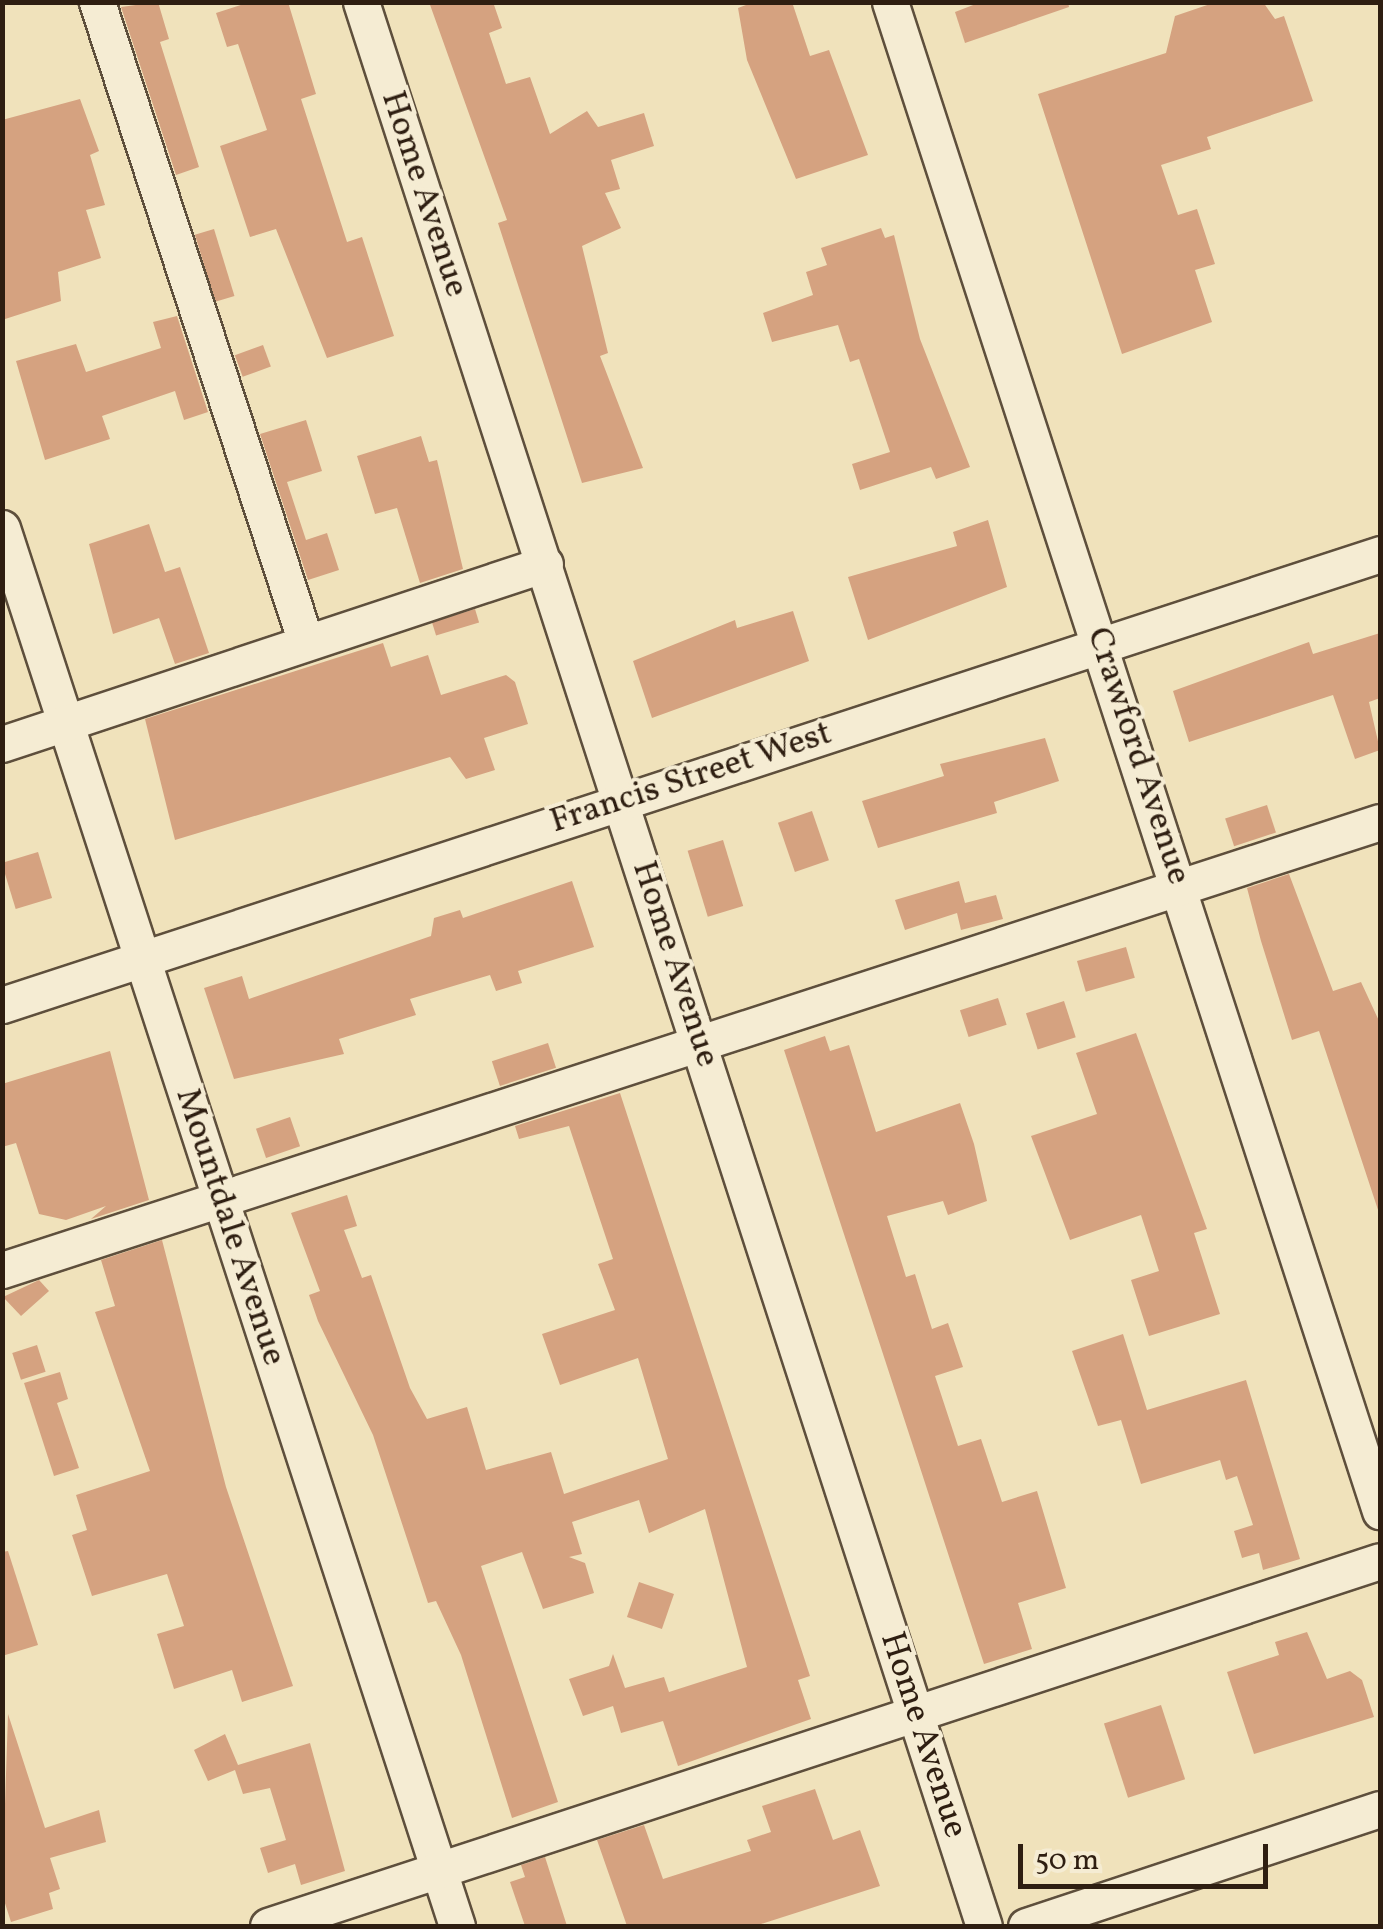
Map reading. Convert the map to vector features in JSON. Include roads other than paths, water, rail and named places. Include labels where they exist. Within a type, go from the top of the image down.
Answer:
[{"type":"street","points":[[97,2],[306,643]]},
{"type":"street","name":"Home Avenue","points":[[361,2],[622,798],[984,1926]]},
{"type":"street","name":"Crawford Avenue","points":[[890,2],[1380,1511]]},
{"type":"street","name":"Mountdale Avenue","points":[[2,528],[456,1926]]},
{"type":"street","name":"Francis Street West","points":[[2,1005],[622,798],[1380,554]]},
{"type":"street","points":[[2,744],[546,564]]},
{"type":"street","points":[[2,1270],[1380,822]]},
{"type":"street","points":[[268,1926],[1380,1561]]},
{"type":"street","points":[[1026,1926],[1380,1809]]}]
